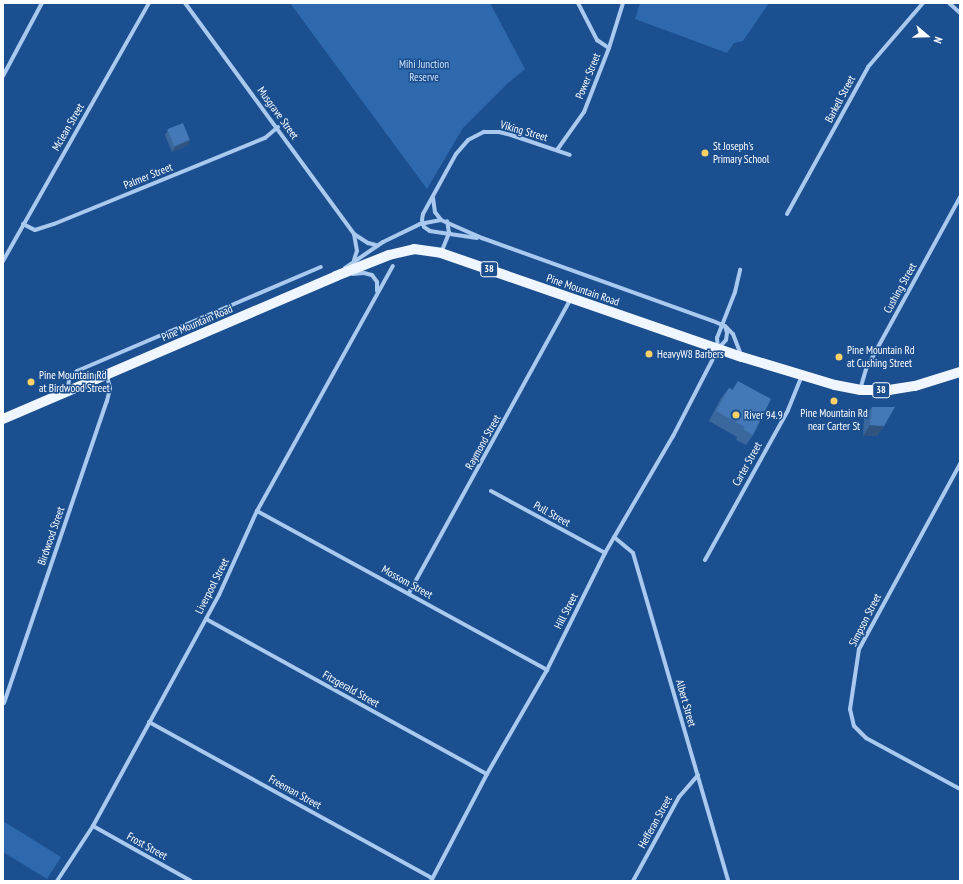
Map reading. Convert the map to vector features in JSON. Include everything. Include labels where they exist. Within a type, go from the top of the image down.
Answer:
[{"type":"main road","name":"Pine Mountain Road","points":[[3,419],[69,392],[336,276],[400,252],[418,249],[441,253],[742,357],[802,376],[860,390],[903,388],[960,372]]},
{"type":"street","points":[[3,76],[42,3]]},
{"type":"street","name":"Mclean Street","points":[[3,261],[149,3]]},
{"type":"street","name":"Musgrave Street","points":[[185,3],[278,127],[354,234],[368,243],[376,245]]},
{"type":"street","points":[[578,3],[597,40],[609,48]]},
{"type":"street","name":"Power Street","points":[[557,150],[584,112],[609,48],[623,3]]},
{"type":"street","name":"Barkell Street","points":[[788,214],[868,67],[923,3]]},
{"type":"street","points":[[949,3],[960,13]]},
{"type":"street","name":"Palmer Street","points":[[23,224],[35,230],[54,224],[264,138],[278,127]]},
{"type":"street","name":"Viking Street","points":[[422,223],[422,215],[460,148],[477,134],[488,132],[508,134],[570,155]]},
{"type":"street","points":[[434,196],[435,212],[441,220]]},
{"type":"street","name":"Cushing Street","points":[[860,390],[866,369],[960,197]]},
{"type":"street","name":"Pine Mountain Road","points":[[336,276],[352,262],[376,245],[422,223],[441,220],[447,221],[482,238],[723,325]]},
{"type":"street","points":[[441,253],[449,233],[447,221]]},
{"type":"street","name":"Pine Mountain Road","points":[[422,223],[428,230],[482,238]]},
{"type":"street","points":[[352,262],[356,251],[354,234]]},
{"type":"street","name":"Liverpool Street","points":[[57,881],[93,826],[219,595],[257,511],[393,266]]},
{"type":"street","name":"Pine Mountain Road","points":[[69,392],[68,379],[78,371],[321,267]]},
{"type":"street","points":[[718,349],[717,338],[735,292],[740,270]]},
{"type":"street","points":[[336,276],[360,272],[369,274],[373,276],[377,284],[376,295]]},
{"type":"street","name":"Raymond Street","points":[[409,593],[571,298]]},
{"type":"street","points":[[718,349],[726,340],[727,330],[723,325]]},
{"type":"street","points":[[723,325],[733,334],[742,357]]},
{"type":"street","name":"Hill Street","points":[[432,880],[488,774],[547,670],[605,553],[672,436],[718,349]]},
{"type":"street","name":"Birdwood Street","points":[[4,703],[107,401],[110,388],[107,375]]},
{"type":"street","name":"Carter Street","points":[[705,560],[788,410],[802,376]]},
{"type":"street","name":"Simpson Street","points":[[960,464],[859,649],[850,709],[854,726],[866,738],[960,789]]},
{"type":"street","name":"Pull Street","points":[[491,491],[605,553]]},
{"type":"street","name":"Mossom Street","points":[[257,511],[547,670]]},
{"type":"street","name":"Albert Street","points":[[614,537],[633,553],[728,881]]},
{"type":"street","name":"Fitzgerald Street","points":[[206,619],[488,774]]},
{"type":"street","name":"Freeman Street","points":[[149,722],[432,880]]},
{"type":"street","name":"Hefferan Street","points":[[633,881],[679,797],[698,775]]},
{"type":"street","name":"Frost Street","points":[[93,826],[191,881]]},
{"type":"green space","name":"Mihi Junction Reserve","points":[[290,3],[490,3],[525,69],[507,84],[463,128],[427,189]]},
{"type":"green space","points":[[640,3],[769,3],[743,41],[734,43],[727,53],[635,19]]},
{"type":"green space","points":[[3,821],[61,857],[47,879],[3,852]]},
{"type":"building","points":[[183,123],[190,140],[174,146],[167,129]]},
{"type":"building","name":"River 94.9","points":[[738,381],[771,399],[753,435],[743,429],[745,427],[716,411],[729,388],[733,390]]},
{"type":"building","points":[[872,407],[895,407],[884,426],[870,425]]},
{"type":"place","name":"St Joseph's Primary School","points":[[705,153]]},
{"type":"place","name":"HeavyW8 Barbers","points":[[649,354]]},
{"type":"place","name":"Pine Mountain Rd at Cushing Street","points":[[839,357]]},
{"type":"place","name":"Pine Mountain Rd at Birdwood Street","points":[[31,382]]},
{"type":"place","name":"Pine Mountain Rd near Carter St","points":[[834,401]]},
{"type":"place","name":"River 94.9","points":[[736,415]]}]
